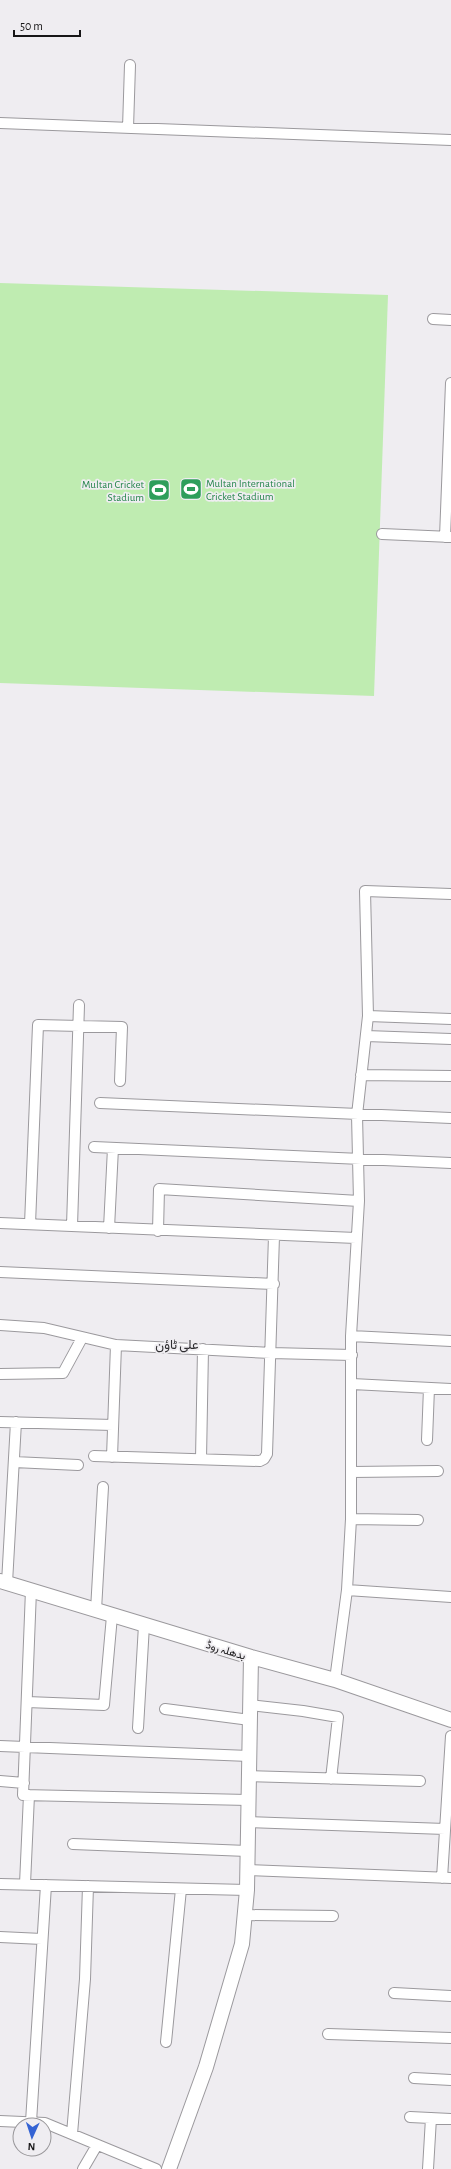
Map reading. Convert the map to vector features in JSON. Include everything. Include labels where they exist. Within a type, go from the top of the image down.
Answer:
[{"type":"street","points":[[128,128],[130,66]]},
{"type":"street","points":[[0,123],[451,140]]},
{"type":"street","points":[[433,319],[451,320]]},
{"type":"street","points":[[382,534],[448,537],[451,383]]},
{"type":"street","points":[[335,1680],[347,1590],[351,1519],[351,1336],[359,1201],[357,1115],[368,1016],[364,891],[451,894]]},
{"type":"street","points":[[72,1226],[79,1005]]},
{"type":"street","points":[[368,1016],[451,1019]]},
{"type":"street","points":[[30,1224],[38,1025],[122,1027],[120,1082]]},
{"type":"street","points":[[366,1036],[451,1039]]},
{"type":"street","points":[[361,1075],[451,1076]]},
{"type":"street","points":[[100,1103],[451,1118]]},
{"type":"street","points":[[94,1147],[451,1163]]},
{"type":"street","points":[[109,1228],[113,1148]]},
{"type":"street","points":[[158,1230],[159,1189],[359,1201]]},
{"type":"street","points":[[0,1223],[274,1236],[356,1238]]},
{"type":"street","points":[[94,1456],[260,1461],[264,1459],[267,1454],[274,1284],[274,1236]]},
{"type":"street","points":[[0,1272],[274,1284]]},
{"type":"street","points":[[0,1325],[44,1328],[116,1345],[271,1353],[352,1354]]},
{"type":"street","points":[[351,1336],[451,1341]]},
{"type":"street","points":[[0,1374],[63,1374],[82,1338]]},
{"type":"street","points":[[112,1456],[116,1345]]},
{"type":"street","points":[[201,1459],[203,1349]]},
{"type":"street","points":[[352,1384],[451,1389]]},
{"type":"street","points":[[427,1440],[429,1388]]},
{"type":"street","points":[[0,1422],[113,1425]]},
{"type":"street","points":[[3,1582],[14,1462],[16,1422]]},
{"type":"street","points":[[14,1462],[78,1465]]},
{"type":"street","points":[[352,1472],[438,1471]]},
{"type":"street","points":[[96,1610],[103,1487]]},
{"type":"street","points":[[351,1519],[418,1520]]},
{"type":"street","name":"بدھلہ روڈ","points":[[3,1582],[112,1616],[335,1680],[451,1720]]},
{"type":"street","points":[[31,1590],[23,1795],[248,1800]]},
{"type":"street","points":[[347,1590],[451,1597]]},
{"type":"street","points":[[27,1702],[104,1705],[112,1616]]},
{"type":"street","points":[[138,1728],[144,1625]]},
{"type":"street","points":[[169,2169],[208,2059],[242,1944],[247,1890],[251,1657]]},
{"type":"street","points":[[250,1704],[338,1717],[331,1779]]},
{"type":"street","points":[[165,1709],[250,1720]]},
{"type":"street","points":[[247,1870],[447,1878],[445,1829],[451,1736]]},
{"type":"street","points":[[0,1746],[249,1756]]},
{"type":"street","points":[[249,1776],[420,1781]]},
{"type":"street","points":[[0,1781],[24,1783]]},
{"type":"street","points":[[25,1884],[29,1795]]},
{"type":"street","points":[[248,1822],[445,1829]]},
{"type":"street","points":[[73,1844],[247,1851]]},
{"type":"street","points":[[0,1884],[247,1890]]},
{"type":"street","points":[[31,2117],[46,1885]]},
{"type":"street","points":[[72,2134],[85,1979],[88,1886]]},
{"type":"street","points":[[166,2042],[181,1888]]},
{"type":"street","points":[[244,1915],[333,1916]]},
{"type":"street","points":[[0,1937],[42,1939]]},
{"type":"street","points":[[394,1993],[451,1996]]},
{"type":"street","points":[[328,2034],[451,2038]]},
{"type":"street","points":[[414,2078],[451,2080]]},
{"type":"street","points":[[410,2117],[451,2119]]},
{"type":"street","points":[[428,2169],[431,2118]]},
{"type":"street","points":[[0,2121],[12,2121]]},
{"type":"street","points":[[52,2126],[156,2169]]},
{"type":"street","points":[[83,2169],[97,2144]]},
{"type":"green space","name":"Multan International Cricket Stadium","points":[[0,283],[388,295],[374,696],[0,683]]},
{"type":"place","name":"Multan International Cricket Stadium","points":[[191,489]]},
{"type":"place","name":"Multan Cricket Stadium","points":[[159,490]]},
{"type":"district","name":"علی ٹاؤن","points":[[177,1344]]}]
